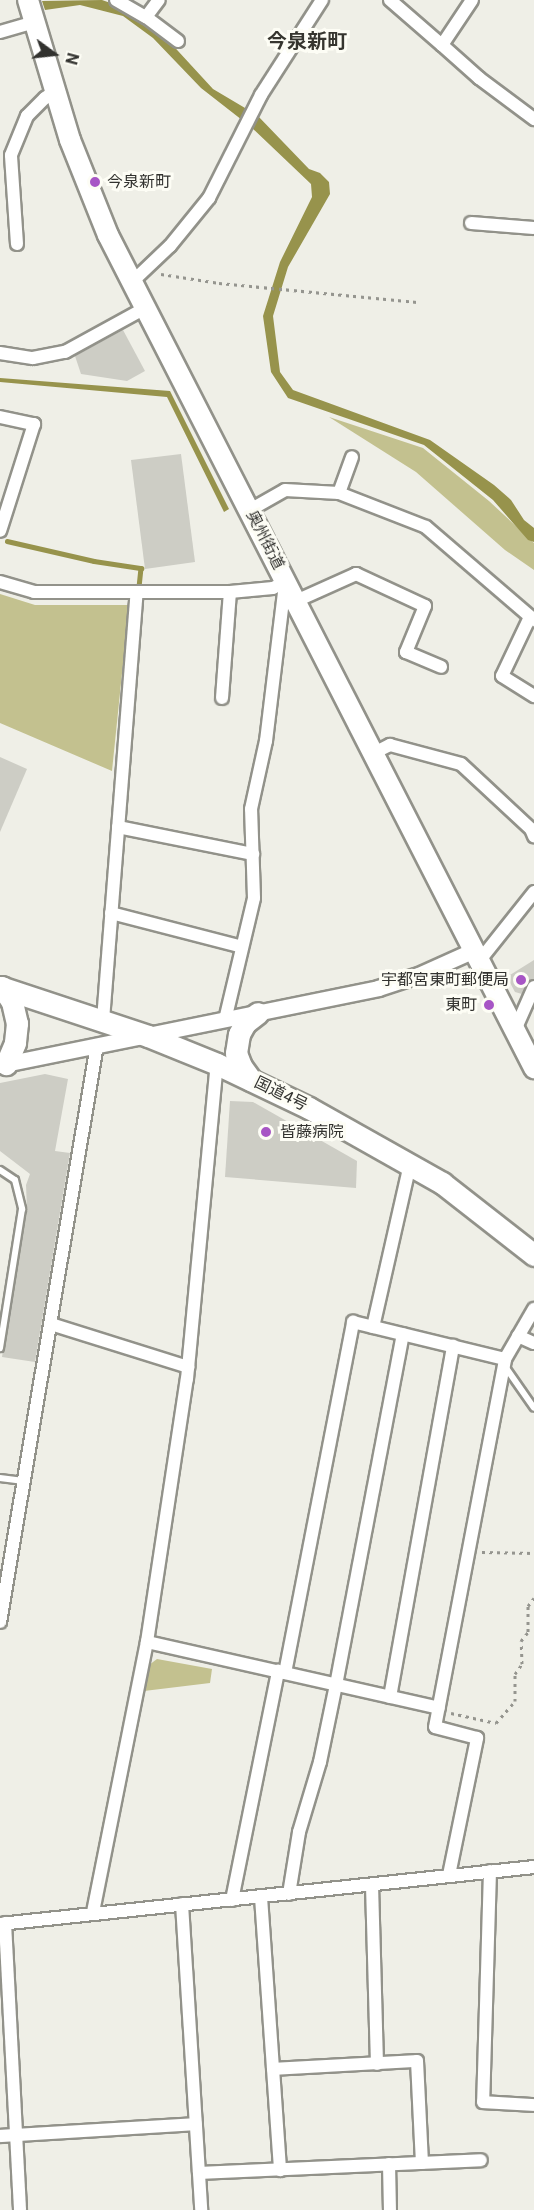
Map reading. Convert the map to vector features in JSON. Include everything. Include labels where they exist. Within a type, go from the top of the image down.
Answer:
[{"type":"highway","name":"国道4号","points":[[1,987],[148,1036],[217,1064],[318,1113],[410,1164],[486,1216],[534,1255]]},
{"type":"highway","points":[[1,987],[12,1002],[17,1023],[15,1043],[3,1064]]},
{"type":"highway","points":[[251,1080],[241,1066],[236,1053],[238,1035],[245,1023],[258,1013]]},
{"type":"main road","name":"奥州街道","points":[[28,0],[79,169],[138,276],[146,308],[534,1068]]},
{"type":"street","points":[[116,0],[146,17],[178,41]]},
{"type":"street","points":[[146,17],[159,0]]},
{"type":"street","points":[[138,276],[170,246],[209,198],[261,95],[322,0]]},
{"type":"street","points":[[390,0],[479,78],[534,119]]},
{"type":"street","points":[[442,45],[472,0]]},
{"type":"street","points":[[0,32],[35,22]]},
{"type":"street","points":[[17,244],[11,155],[27,116],[55,91]]},
{"type":"street","points":[[471,223],[534,228]]},
{"type":"street","points":[[0,353],[33,358],[65,352],[146,308]]},
{"type":"street","points":[[0,417],[34,424],[0,531]]},
{"type":"street","points":[[339,493],[352,457]]},
{"type":"street","points":[[250,510],[285,490],[339,493],[426,527],[532,618],[502,676],[534,696]]},
{"type":"street","points":[[297,601],[356,574],[425,606],[406,652],[441,668]]},
{"type":"street","points":[[0,582],[34,592],[230,592],[273,588],[286,581]]},
{"type":"street","points":[[225,1020],[254,898],[251,809],[266,741],[286,581]]},
{"type":"street","points":[[103,1020],[137,592]]},
{"type":"street","points":[[222,698],[230,592]]},
{"type":"street","points":[[374,753],[390,745],[461,764],[531,829],[534,836]]},
{"type":"street","points":[[118,827],[253,854]]},
{"type":"street","points":[[3,1064],[378,988],[416,976],[477,955],[534,892]]},
{"type":"street","points":[[111,913],[242,947]]},
{"type":"street","points":[[515,1030],[534,987]]},
{"type":"street","points":[[0,1622],[97,1044]]},
{"type":"street","points":[[93,1912],[147,1642],[188,1366],[217,1064]]},
{"type":"street","points":[[373,1327],[410,1164]]},
{"type":"street","points":[[449,1875],[477,1738],[435,1727],[442,1710],[504,1362],[534,1309]]},
{"type":"street","points":[[232,1900],[353,1322],[453,1346],[504,1362]]},
{"type":"street","points":[[51,1324],[188,1366]]},
{"type":"street","points":[[289,1894],[299,1832],[320,1762],[336,1685],[403,1334]]},
{"type":"street","points":[[518,1336],[534,1344]]},
{"type":"street","points":[[390,1697],[453,1346]]},
{"type":"street","points":[[147,1642],[442,1710]]},
{"type":"street","points":[[20,2210],[2,1924],[93,1912],[232,1900],[534,1867]]},
{"type":"street","points":[[490,1871],[483,2102],[534,2105]]},
{"type":"street","points":[[372,1885],[377,2064]]},
{"type":"street","points":[[261,1897],[280,2170]]},
{"type":"street","points":[[182,1904],[201,2210]]},
{"type":"street","points":[[273,2069],[417,2061],[422,2163]]},
{"type":"street","points":[[0,2136],[196,2124]]},
{"type":"street","points":[[199,2173],[481,2160]]},
{"type":"street","points":[[389,2164],[390,2210]]},
{"type":"lane","points":[[0,1170],[15,1180],[22,1209],[2,1320],[0,1348]]},
{"type":"lane","points":[[504,1362],[534,1408]]},
{"type":"lane","points":[[0,1478],[24,1482]]},
{"type":"path","points":[[138,276],[417,302]]},
{"type":"path","points":[[474,1552],[534,1553]]},
{"type":"path","points":[[442,1710],[496,1723],[515,1701],[515,1674],[522,1664],[521,1641],[528,1632],[528,1606],[534,1598]]},
{"type":"shaded area","points":[[102,0],[119,6],[167,39],[213,89],[257,115],[309,169],[320,173],[329,182],[330,194],[288,267],[273,316],[280,372],[293,390],[430,440],[494,485],[511,500],[524,520],[534,528],[534,542],[528,540],[493,500],[424,445],[288,398],[271,372],[263,316],[280,262],[312,197],[311,184],[251,127],[201,88],[153,38],[123,16],[80,5],[45,10],[42,1]]},
{"type":"shaded area","points":[[0,378],[170,391],[229,509],[224,512],[167,397],[0,382]]},
{"type":"shaded area","points":[[329,417],[423,448],[489,501],[534,543],[534,570],[505,550],[416,472]]},
{"type":"shaded area","points":[[0,594],[35,605],[129,605],[112,771],[0,723]]},
{"type":"shaded area","points":[[157,1659],[212,1669],[210,1683],[144,1691],[149,1665]]},
{"type":"building","points":[[123,330],[145,371],[127,381],[81,374],[75,356]]},
{"type":"building","points":[[181,454],[195,562],[145,569],[131,460]]},
{"type":"building","points":[[0,757],[27,769],[0,832]]},
{"type":"building","name":"宇都宮東町郵便局","points":[[534,960],[534,979],[527,983],[522,994],[515,992],[507,977]]},
{"type":"building","points":[[45,1074],[68,1079],[55,1151],[70,1153],[35,1362],[2,1357],[27,1210],[26,1185],[30,1174],[0,1151],[0,1083]]},
{"type":"building","name":"皆藤病院","points":[[230,1101],[253,1102],[357,1161],[356,1188],[225,1177]]},
{"type":"waterway","points":[[7,541],[94,561],[141,568],[139,586],[161,586]]},
{"type":"place","name":"今泉新町","points":[[95,182]]},
{"type":"place","name":"宇都宮東町郵便局","points":[[521,980]]},
{"type":"place","name":"東町","points":[[489,1005]]},
{"type":"place","name":"皆藤病院","points":[[266,1132]]},
{"type":"district","name":"今泉新町","points":[[307,41]]}]
